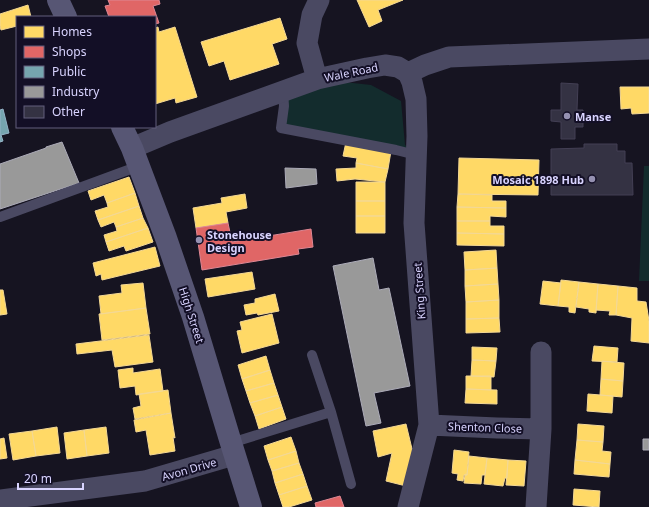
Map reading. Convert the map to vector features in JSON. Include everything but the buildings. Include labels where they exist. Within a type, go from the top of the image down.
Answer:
[{"type":"street","points":[[58,0],[66,16]]},
{"type":"street","points":[[317,79],[307,43],[312,15],[319,0]]},
{"type":"street","points":[[408,73],[425,65],[449,57],[649,49]]},
{"type":"street","name":"Wale Road","points":[[136,157],[170,132],[317,79],[385,65],[398,67],[408,73]]},
{"type":"street","name":"King Street","points":[[408,73],[416,99],[417,136],[414,223],[429,425],[408,507]]},
{"type":"street","name":"High Street","points":[[122,128],[136,157],[193,317],[232,449],[251,507]]},
{"type":"street","points":[[536,507],[541,429],[541,352]]},
{"type":"street","name":"Shenton Close","points":[[429,425],[541,429]]},
{"type":"street","name":"Avon Drive","points":[[0,500],[146,481],[232,449]]},
{"type":"lane","points":[[283,91],[284,106],[281,128],[416,155]]},
{"type":"lane","points":[[0,217],[136,157]]},
{"type":"lane","points":[[312,355],[331,412],[351,484]]},
{"type":"lane","points":[[232,449],[331,412]]},
{"type":"green space","points":[[317,79],[371,85],[401,101],[405,145],[416,155],[281,128],[283,91]]},
{"type":"green space","points":[[644,166],[649,166],[649,281],[639,281]]},
{"type":"place","name":"Manse","points":[[567,116]]},
{"type":"place","name":"Mosaic 1898 Hub","points":[[592,179]]},
{"type":"place","name":"Stonehouse Design","points":[[199,240]]}]
